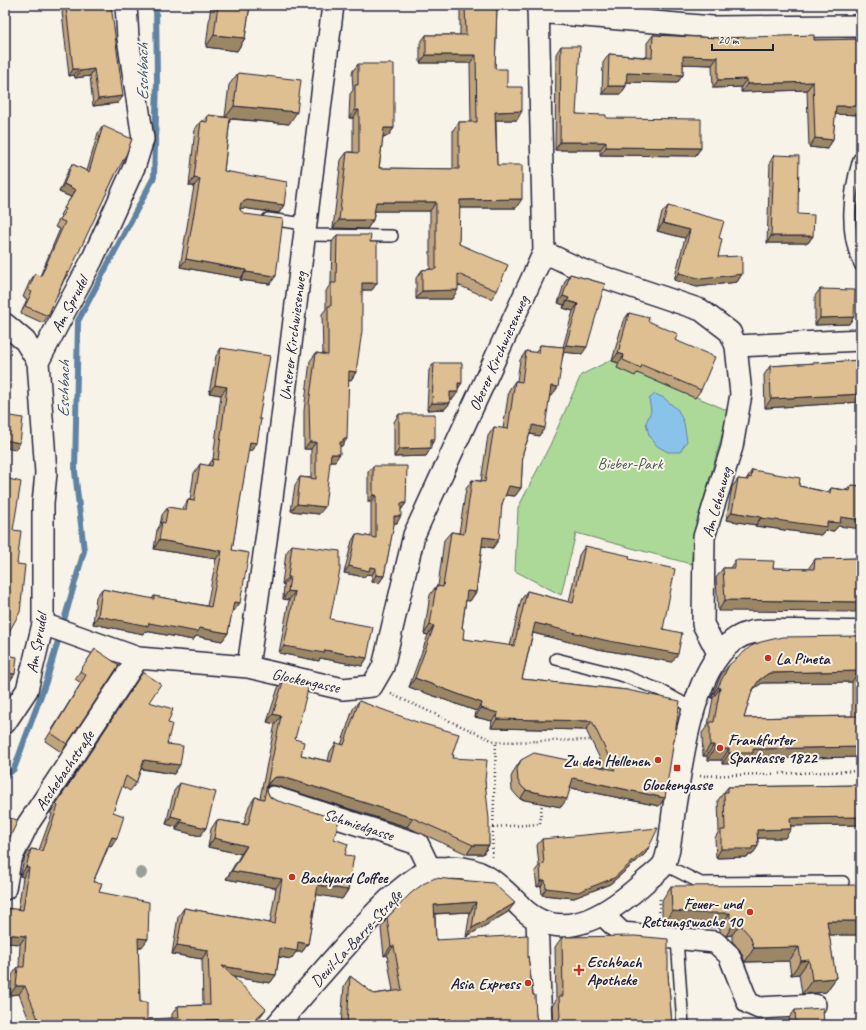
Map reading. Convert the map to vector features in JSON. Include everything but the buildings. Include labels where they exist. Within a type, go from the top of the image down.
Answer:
[{"type":"street","name":"Am Sprudel","points":[[5,723],[27,690],[43,624],[43,502],[46,473],[38,362],[92,260],[134,165],[143,139],[128,38],[126,5]]},
{"type":"street","name":"Unterer Kirchwiesenweg","points":[[248,667],[272,498],[333,5]]},
{"type":"street","points":[[538,9],[712,27],[861,26]]},
{"type":"street","name":"Oberer Kirchwiesenweg","points":[[372,686],[384,667],[414,535],[544,252],[538,9]]},
{"type":"street","name":"Am Lehenweg","points":[[544,252],[582,270],[701,310],[730,332],[736,346],[741,394],[732,447],[704,537],[703,624],[719,655]]},
{"type":"street","points":[[5,324],[25,341],[38,362]]},
{"type":"street","points":[[736,346],[861,340]]},
{"type":"street","name":"Glockengasse","points":[[43,624],[138,658],[248,667],[343,690],[372,686]]},
{"type":"street","points":[[430,869],[461,867],[492,879],[522,909],[537,920],[564,926],[575,925],[604,915],[648,880],[663,864],[670,835],[683,751],[694,709],[705,676],[719,655],[739,637],[752,632],[861,632]]},
{"type":"street","name":"Aschebachstraße","points":[[5,889],[10,861],[28,824],[138,658]]},
{"type":"street","name":"Schmiedgasse","points":[[273,797],[418,844],[430,869]]},
{"type":"street","name":"Deuil-La-Barre-Straße","points":[[277,1025],[396,892],[430,869]]},
{"type":"street","points":[[604,915],[622,933],[715,942],[729,955],[748,1003],[759,1008],[815,1005]]},
{"type":"street","points":[[537,920],[541,1025]]},
{"type":"lane","points":[[859,159],[854,174],[850,209],[851,240],[861,266]]},
{"type":"lane","points":[[255,217],[305,230],[392,236]]},
{"type":"lane","points":[[556,659],[624,676],[660,690],[694,709]]},
{"type":"lane","points":[[663,864],[701,883],[843,882]]},
{"type":"lane","points":[[667,938],[683,1025]]},
{"type":"path","points":[[372,686],[496,742],[594,740]]},
{"type":"path","points":[[492,879],[496,742]]},
{"type":"path","points":[[680,777],[861,771]]},
{"type":"path","points":[[493,827],[540,824],[542,803]]},
{"type":"path","points":[[663,864],[667,938]]},
{"type":"green space","name":"Bieber-Park","points":[[611,360],[729,411],[697,523],[691,564],[576,533],[561,595],[515,571],[518,508],[550,445],[581,375]]},
{"type":"water","points":[[655,394],[664,398],[678,410],[684,423],[687,441],[680,452],[668,452],[657,446],[649,435],[646,423],[651,411],[649,399]]},
{"type":"waterway","name":"Eschbach","points":[[5,777],[14,769],[47,679],[84,551],[75,471],[78,321],[154,177],[157,81],[156,5]]},
{"type":"place","name":"La Pineta","points":[[768,658]]},
{"type":"place","name":"Frankfurter Sparkasse 1822","points":[[720,748]]},
{"type":"place","name":"Zu den Hellenen","points":[[658,760]]},
{"type":"place","name":"Glockengasse","points":[[677,768]]},
{"type":"place","name":"Backyard Coffee","points":[[292,877]]},
{"type":"place","name":"Feuer- und Rettungswache 10","points":[[750,912]]},
{"type":"place","name":"Eschbach Apotheke","points":[[579,970]]},
{"type":"place","name":"Asia Express","points":[[528,983]]}]
